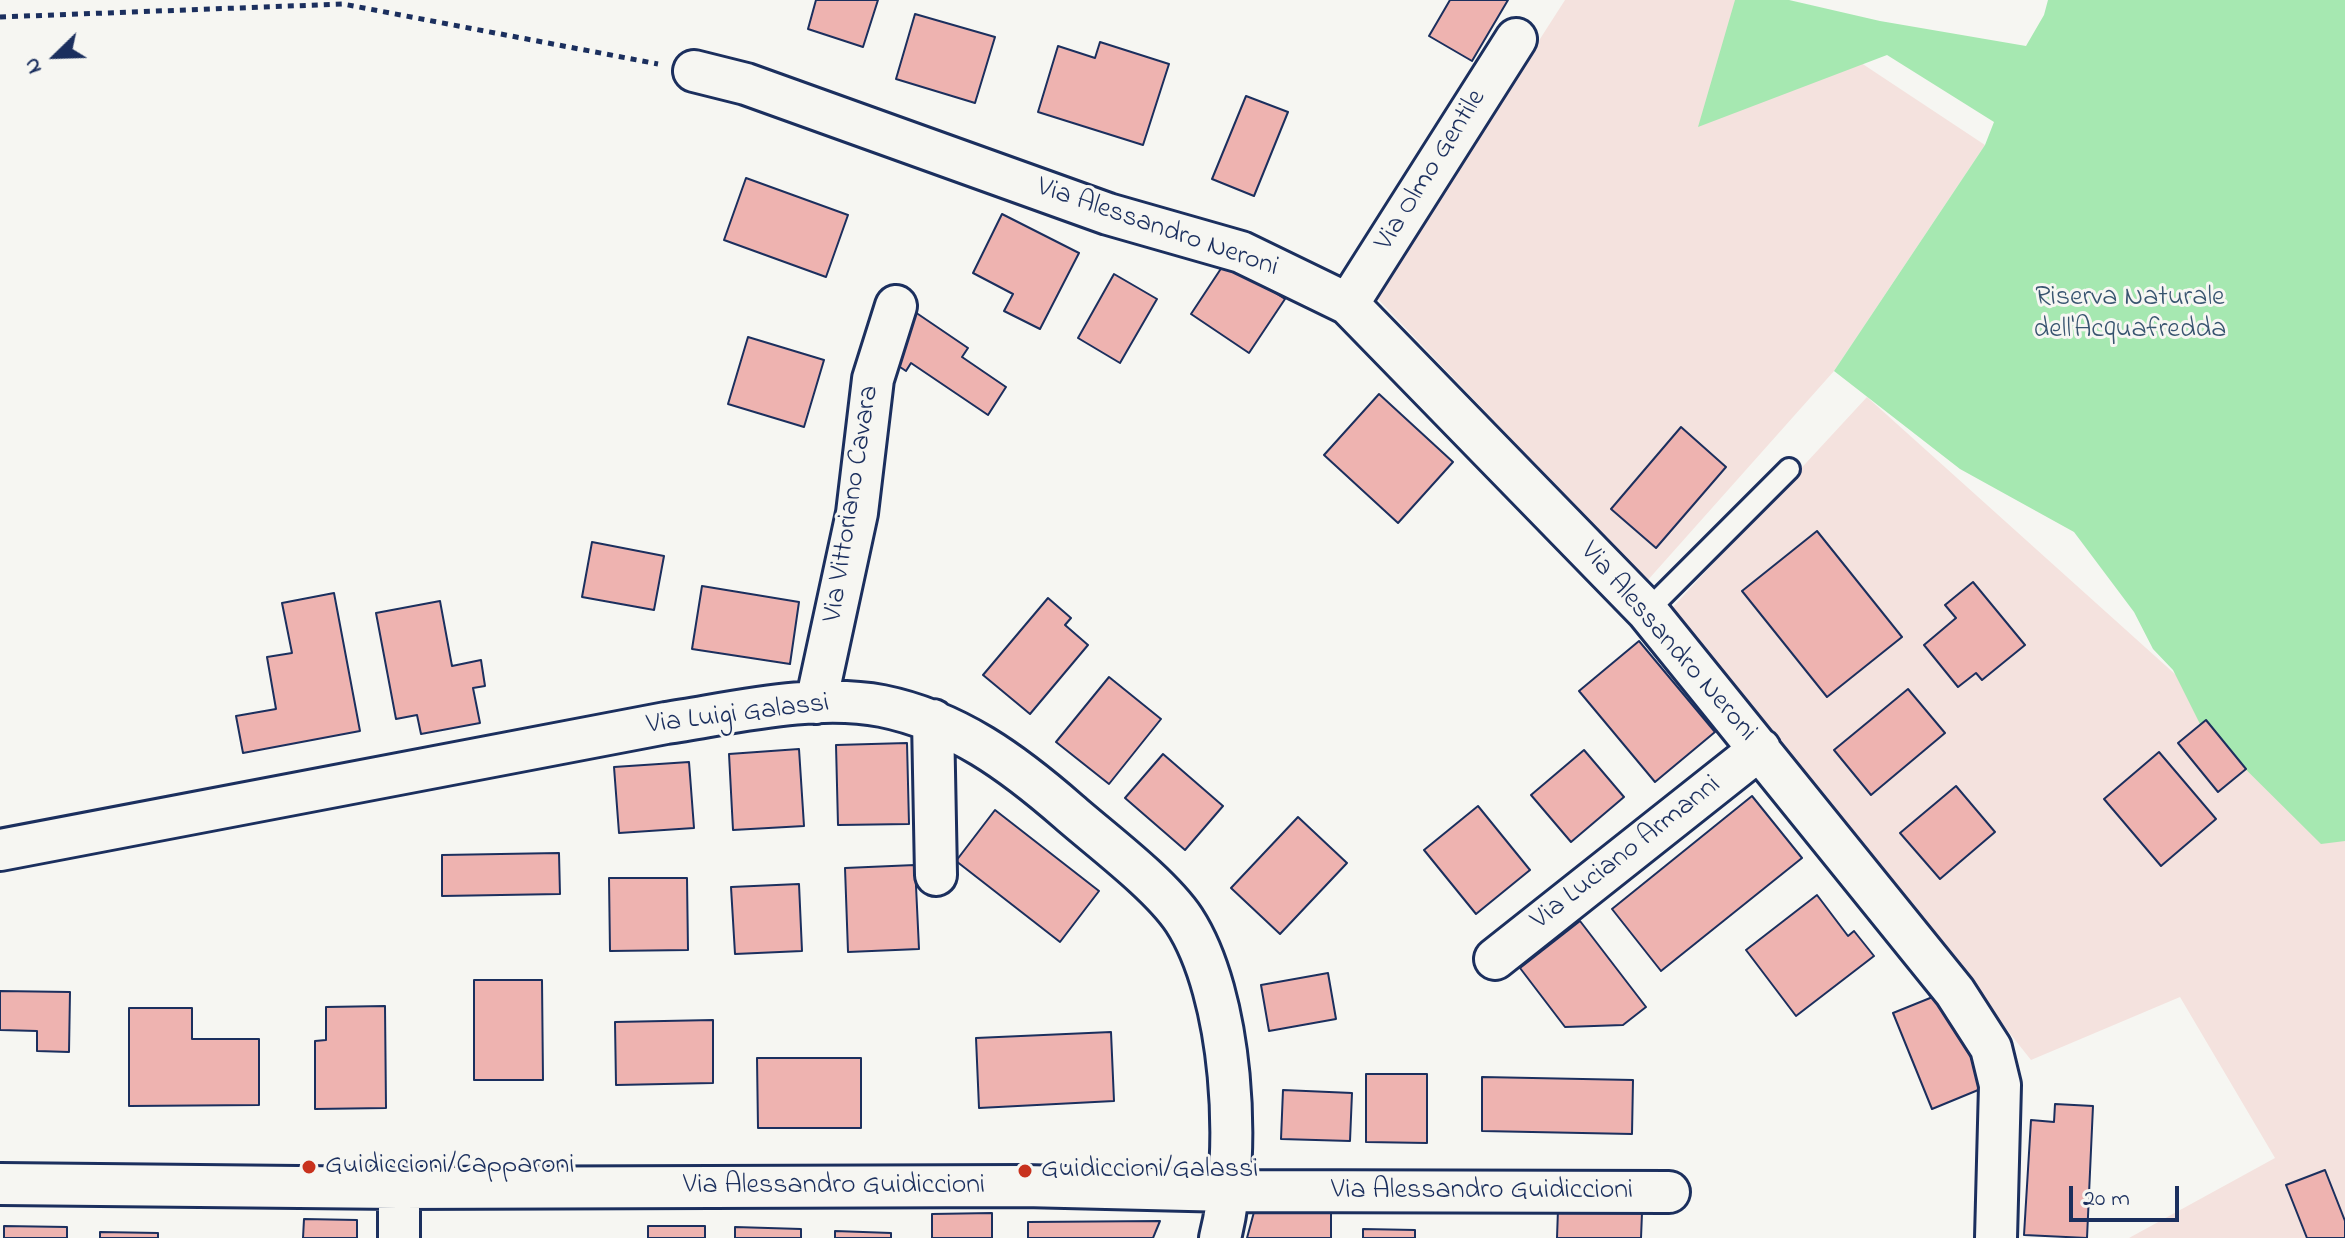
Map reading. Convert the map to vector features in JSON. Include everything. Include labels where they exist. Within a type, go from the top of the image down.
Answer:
[{"type":"street","name":"Via Olmo Gentile","points":[[1348,304],[1516,39]]},
{"type":"street","name":"Via Alessandro Neroni","points":[[694,71],[746,84],[1108,214],[1241,252],[1348,304],[1647,611],[1955,992],[1991,1048],[2000,1085],[1996,1238]]},
{"type":"street","name":"Via Vittoriano Cavara","points":[[816,703],[857,513],[873,379],[896,306]]},
{"type":"street","name":"Via Luigi Galassi","points":[[0,850],[650,726],[816,703],[880,706],[933,720],[979,742],[1036,784],[1145,880],[1183,919],[1209,979],[1224,1049],[1230,1107],[1230,1191],[1220,1238]]},
{"type":"street","points":[[933,720],[936,875]]},
{"type":"street","name":"Via Luciano Armanni","points":[[1495,959],[1760,749]]},
{"type":"street","name":"Via Alessandro Guidiccioni","points":[[0,1184],[399,1188],[1024,1186],[1230,1191],[1669,1192]]},
{"type":"street","points":[[399,1188],[399,1238]]},
{"type":"lane","points":[[1647,611],[1789,469]]},
{"type":"path","points":[[0,17],[343,4],[694,71]]},
{"type":"shaded area","points":[[1565,0],[1766,0],[1985,145],[1834,371],[1647,581],[1375,296]]},
{"type":"shaded area","points":[[1867,397],[2345,827],[2345,1238],[2129,1238],[2275,1158],[2180,997],[2031,1060],[1672,608]]},
{"type":"green space","name":"Riserva Naturale dell'Acquafredda","points":[[1735,0],[1789,0],[1880,21],[2026,46],[2044,15],[2048,0],[2345,0],[2345,841],[2321,844],[2200,724],[2173,670],[2153,649],[2134,612],[2074,532],[1960,469],[1834,371],[1985,145],[1994,122],[1887,55],[1698,127]]},
{"type":"building","points":[[816,0],[878,0],[863,47],[808,29]]},
{"type":"building","points":[[1450,0],[1508,0],[1472,61],[1429,36]]},
{"type":"building","points":[[915,14],[995,37],[975,103],[896,79]]},
{"type":"building","points":[[1100,42],[1169,64],[1143,145],[1038,112],[1058,46],[1095,58]]},
{"type":"building","points":[[1246,96],[1288,112],[1254,196],[1212,179]]},
{"type":"building","points":[[746,178],[848,215],[826,277],[724,240]]},
{"type":"building","points":[[1002,214],[1079,253],[1040,329],[1004,311],[1013,294],[973,273]]},
{"type":"building","points":[[1226,261],[1285,299],[1249,353],[1191,314]]},
{"type":"building","points":[[1114,274],[1157,299],[1120,363],[1078,338]]},
{"type":"building","points":[[915,312],[968,348],[962,357],[1006,387],[988,415],[911,363],[906,371],[885,357]]},
{"type":"building","points":[[748,337],[824,360],[804,427],[728,404]]},
{"type":"building","points":[[1379,394],[1453,462],[1398,523],[1324,455]]},
{"type":"building","points":[[1681,427],[1726,467],[1656,548],[1611,509]]},
{"type":"building","points":[[1817,531],[1902,637],[1827,697],[1742,591]]},
{"type":"building","points":[[592,542],[664,556],[654,610],[582,597]]},
{"type":"building","points":[[1973,582],[2025,645],[1982,680],[1976,673],[1958,687],[1924,645],[1956,618],[1945,605]]},
{"type":"building","points":[[702,586],[799,602],[790,664],[692,649]]},
{"type":"building","points":[[334,593],[360,731],[243,753],[236,716],[276,709],[267,657],[292,653],[282,603]]},
{"type":"building","points":[[1048,598],[1071,618],[1065,625],[1088,645],[1030,714],[983,675]]},
{"type":"building","points":[[440,601],[452,666],[481,660],[485,686],[473,688],[480,723],[421,734],[417,715],[396,719],[376,613]]},
{"type":"building","points":[[1639,641],[1715,732],[1655,782],[1579,691]]},
{"type":"building","points":[[1109,677],[1161,719],[1109,784],[1056,742]]},
{"type":"building","points":[[1908,689],[1945,733],[1871,795],[1834,750]]},
{"type":"building","points":[[2206,720],[2246,769],[2218,792],[2178,743]]},
{"type":"building","points":[[907,743],[909,824],[838,825],[836,745]]},
{"type":"building","points":[[799,749],[804,826],[733,830],[729,754]]},
{"type":"building","points":[[1584,750],[1624,797],[1571,842],[1531,795]]},
{"type":"building","points":[[2159,752],[2216,819],[2161,866],[2104,799]]},
{"type":"building","points":[[1163,754],[1223,806],[1185,850],[1125,798]]},
{"type":"building","points":[[689,762],[694,828],[619,833],[614,767]]},
{"type":"building","points":[[1956,786],[1995,832],[1940,879],[1900,833]]},
{"type":"building","points":[[1752,796],[1802,858],[1661,971],[1612,909]]},
{"type":"building","points":[[1478,806],[1530,870],[1476,914],[1424,850]]},
{"type":"building","points":[[995,810],[1099,891],[1060,942],[956,861]]},
{"type":"building","points":[[1298,817],[1347,863],[1280,934],[1231,888]]},
{"type":"building","points":[[559,853],[560,894],[442,896],[442,855]]},
{"type":"building","points":[[915,865],[919,949],[848,952],[845,868]]},
{"type":"building","points":[[609,878],[687,878],[688,950],[610,951]]},
{"type":"building","points":[[799,884],[802,951],[735,954],[731,887]]},
{"type":"building","points":[[1817,895],[1848,936],[1854,931],[1874,956],[1796,1016],[1746,950]]},
{"type":"building","points":[[1580,921],[1646,1007],[1623,1025],[1565,1027],[1520,968]]},
{"type":"building","points":[[1328,973],[1336,1019],[1269,1031],[1261,985]]},
{"type":"building","points":[[474,980],[542,980],[543,1080],[474,1080]]},
{"type":"building","points":[[0,991],[70,992],[69,1052],[37,1051],[37,1031],[0,1030]]},
{"type":"building","points":[[1945,992],[1983,1088],[1932,1109],[1893,1013]]},
{"type":"building","points":[[385,1006],[386,1108],[315,1109],[315,1041],[326,1040],[326,1007]]},
{"type":"building","points":[[129,1008],[192,1008],[192,1039],[259,1039],[259,1105],[129,1106]]},
{"type":"building","points":[[713,1020],[713,1083],[616,1085],[615,1022]]},
{"type":"building","points":[[1111,1032],[1114,1101],[979,1108],[976,1038]]},
{"type":"building","points":[[757,1058],[861,1058],[861,1128],[758,1128]]},
{"type":"building","points":[[1366,1074],[1427,1074],[1427,1143],[1366,1142]]},
{"type":"building","points":[[1482,1077],[1633,1080],[1632,1134],[1482,1131]]},
{"type":"building","points":[[1283,1090],[1352,1093],[1350,1141],[1281,1139]]},
{"type":"building","points":[[2055,1104],[2093,1106],[2087,1238],[2024,1235],[2031,1120],[2054,1122]]},
{"type":"building","points":[[2325,1170],[2345,1221],[2345,1238],[2307,1238],[2286,1185]]},
{"type":"building","points":[[1558,1209],[1642,1213],[1641,1238],[1557,1238]]},
{"type":"building","points":[[1254,1212],[1331,1213],[1331,1238],[1247,1238]]},
{"type":"building","points":[[992,1213],[992,1238],[932,1238],[932,1214]]},
{"type":"building","points":[[304,1219],[357,1220],[357,1238],[303,1238]]},
{"type":"building","points":[[1160,1221],[1153,1238],[1028,1238],[1028,1222]]},
{"type":"building","points":[[4,1226],[67,1227],[67,1238],[4,1238]]},
{"type":"building","points":[[648,1226],[705,1226],[705,1238],[648,1238]]},
{"type":"building","points":[[735,1227],[801,1229],[801,1238],[735,1238]]},
{"type":"building","points":[[1363,1229],[1415,1230],[1415,1238],[1363,1238]]},
{"type":"building","points":[[835,1231],[891,1233],[891,1238],[835,1238]]},
{"type":"building","points":[[100,1232],[158,1233],[158,1238],[100,1238]]},
{"type":"place","name":"Guidiccioni/Capparoni","points":[[309,1167]]},
{"type":"place","name":"Guidiccioni/Galassi","points":[[1025,1171]]}]
